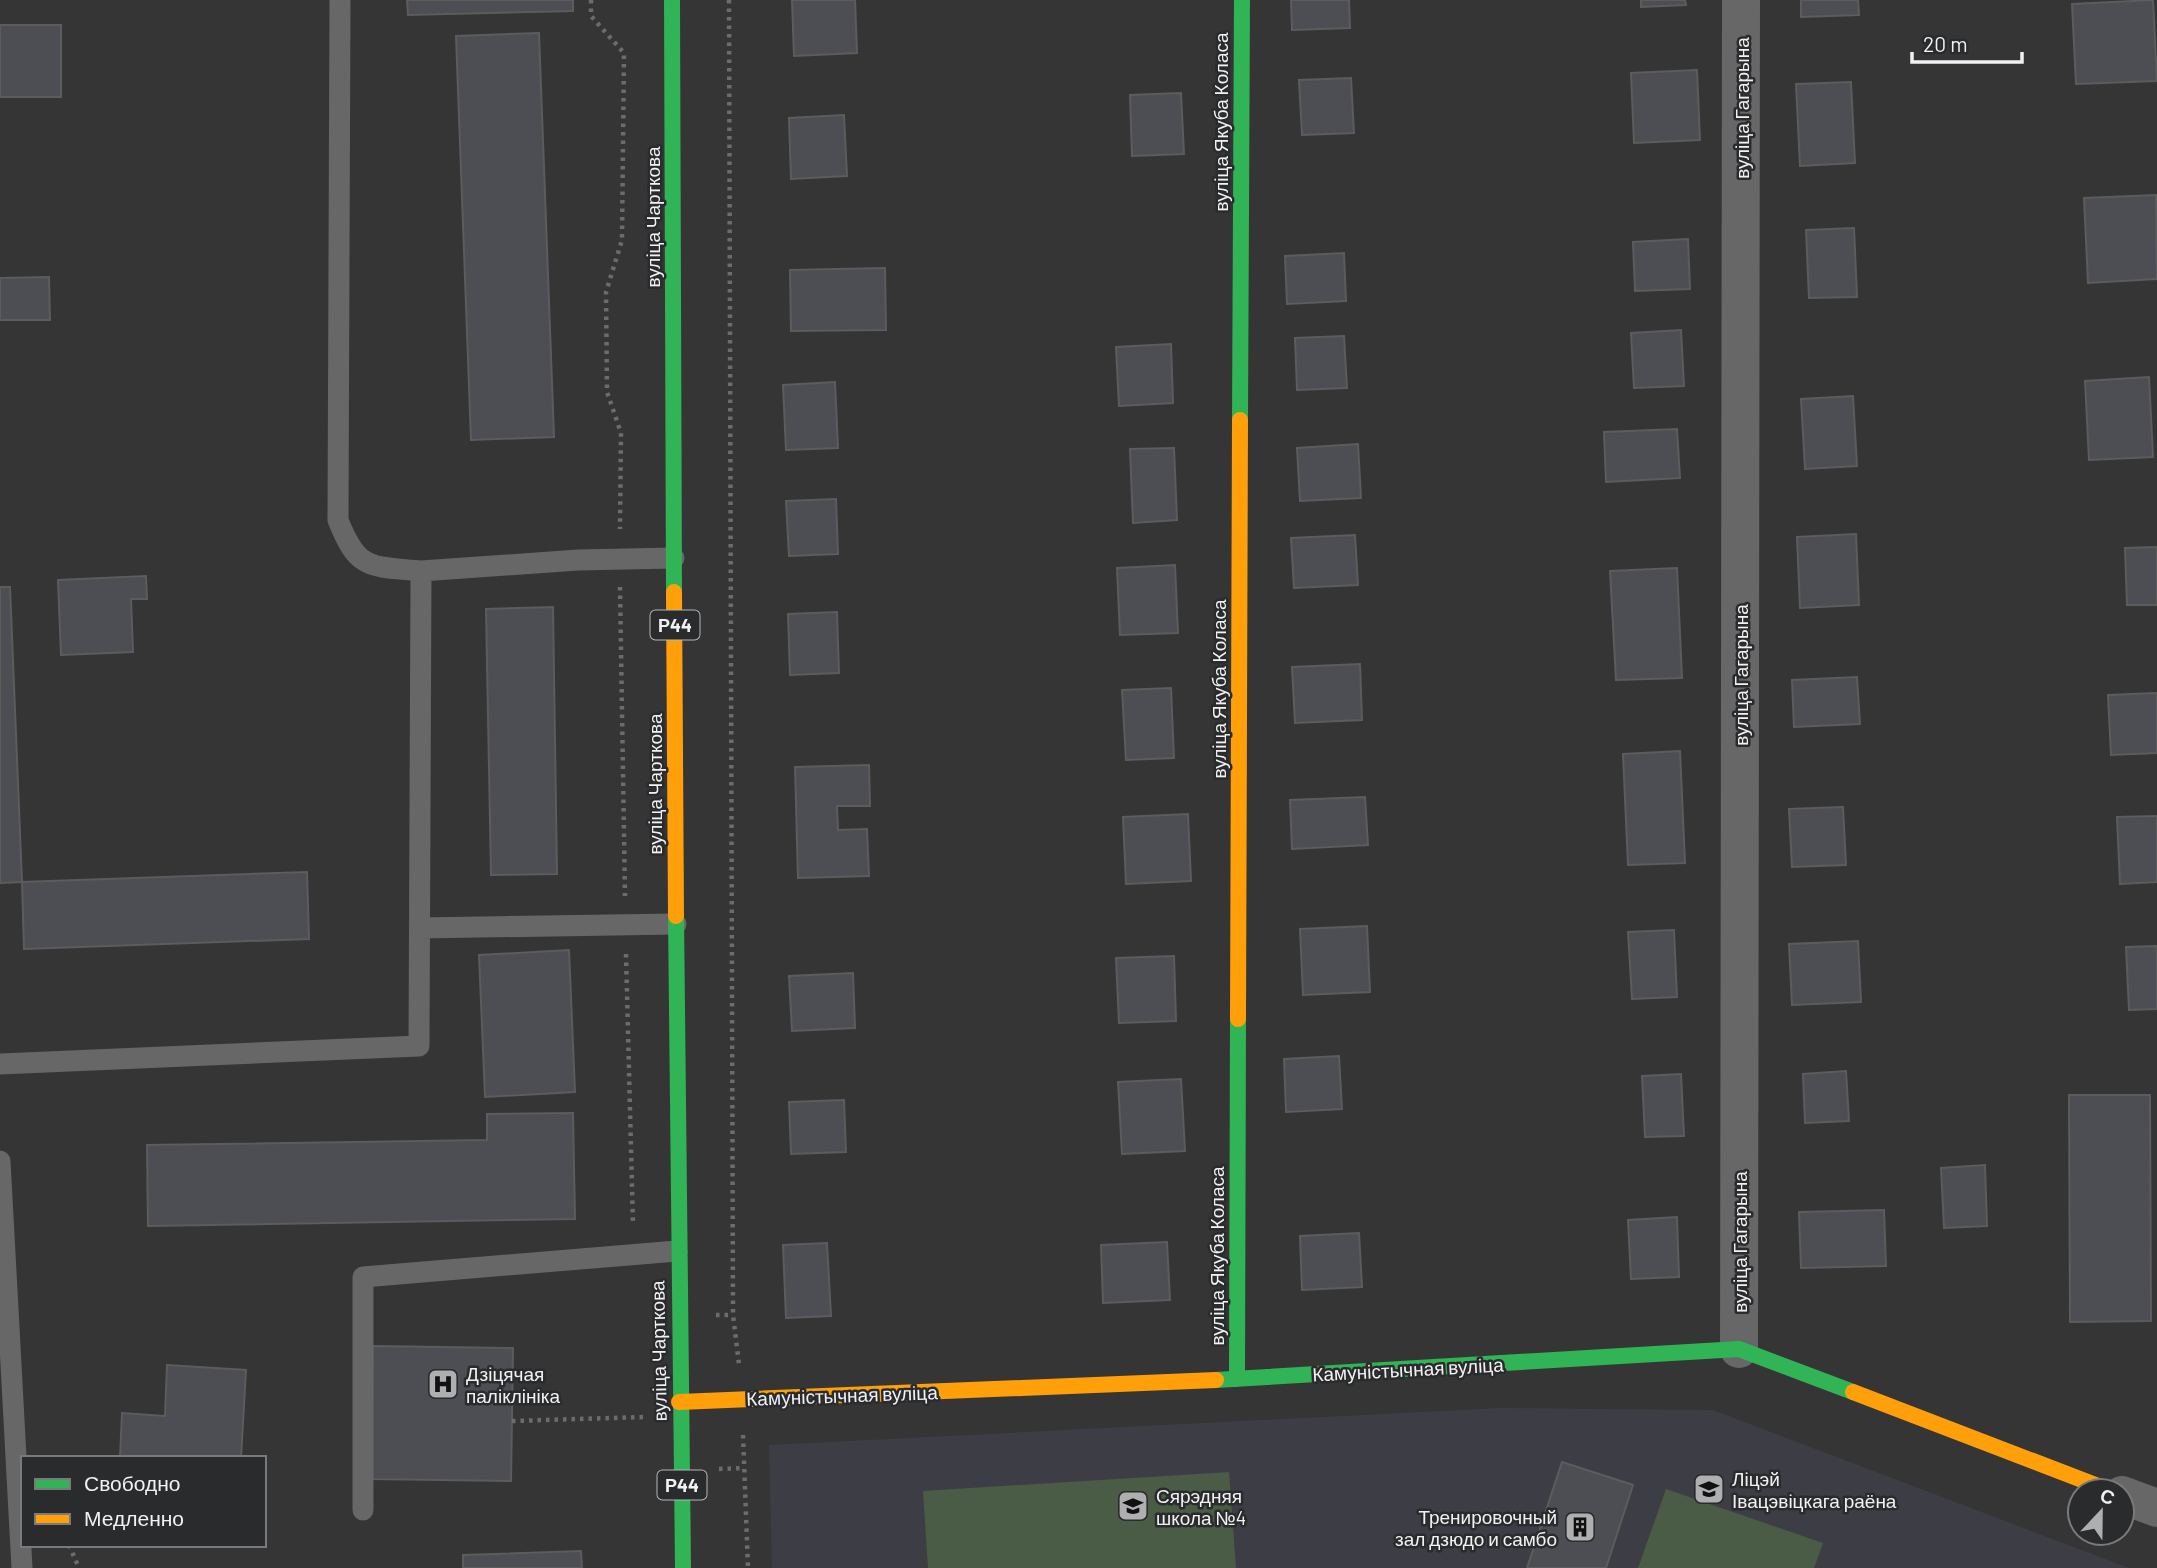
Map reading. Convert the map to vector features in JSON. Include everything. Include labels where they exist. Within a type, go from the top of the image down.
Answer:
[{"type":"street","name":"вуліца Чарткова","points":[[672,0],[677,1251],[683,1568]]},
{"type":"street","name":"вуліца Якуба Коласа","points":[[1237,1379],[1242,0]]},
{"type":"street","name":"вуліца Гагарына","points":[[1739,1349],[1741,0]]},
{"type":"street","name":"Камуністычная вуліца","points":[[680,1402],[1237,1379],[1739,1349],[2074,1477]]},
{"type":"street","points":[[2136,1500],[2157,1508]]},
{"type":"lane","points":[[340,0],[338,520],[349,549],[371,566],[421,571],[674,558]]},
{"type":"lane","points":[[0,1064],[419,1046],[421,571]]},
{"type":"lane","points":[[420,928],[676,924]]},
{"type":"lane","points":[[0,1161],[22,1568]]},
{"type":"lane","points":[[363,1510],[363,1277],[677,1251]]},
{"type":"path","points":[[592,0],[592,16],[624,53],[622,240],[606,292],[607,392],[621,433],[620,559],[630,1214],[640,1254]]},
{"type":"path","points":[[729,0],[733,1315],[743,1399],[748,1568]]},
{"type":"path","points":[[646,1404],[647,1431]]},
{"type":"path","points":[[512,1421],[646,1417]]},
{"type":"path","points":[[70,1547],[79,1568]]},
{"type":"shaded area","name":"Сярэдняя школа №4","points":[[1500,1408],[1713,1410],[2066,1544],[2066,1547],[2074,1547],[2129,1568],[772,1568],[769,1445]]},
{"type":"green space","points":[[1229,1472],[1236,1568],[928,1568],[923,1491]]},
{"type":"green space","points":[[1666,1489],[1823,1543],[1814,1568],[1638,1568]]},
{"type":"building","points":[[407,0],[573,0],[573,11],[408,15]]},
{"type":"building","points":[[792,0],[855,0],[857,53],[794,56]]},
{"type":"building","points":[[1291,0],[1349,0],[1350,28],[1292,30]]},
{"type":"building","points":[[1641,0],[1685,0],[1686,5],[1641,7]]},
{"type":"building","points":[[1801,0],[1858,0],[1859,15],[1801,17]]},
{"type":"building","points":[[2153,0],[2157,81],[2076,84],[2072,4]]},
{"type":"building","points":[[0,25],[61,25],[61,97],[0,97]]},
{"type":"building","points":[[539,33],[554,437],[471,440],[456,36]]},
{"type":"building","points":[[1697,70],[1700,140],[1634,143],[1631,73]]},
{"type":"building","points":[[1351,78],[1354,133],[1302,135],[1299,80]]},
{"type":"building","points":[[1851,82],[1855,163],[1800,166],[1796,84]]},
{"type":"building","points":[[1181,93],[1184,154],[1132,156],[1130,95]]},
{"type":"building","points":[[844,115],[847,176],[791,179],[789,118]]},
{"type":"building","points":[[2156,195],[2157,279],[2088,283],[2084,198]]},
{"type":"building","points":[[1854,228],[1857,297],[1809,298],[1806,230]]},
{"type":"building","points":[[1688,239],[1690,289],[1635,291],[1633,242]]},
{"type":"building","points":[[1344,253],[1346,301],[1287,304],[1285,256]]},
{"type":"building","points":[[885,268],[886,330],[791,331],[790,270]]},
{"type":"building","points":[[49,277],[50,320],[0,320],[0,278]]},
{"type":"building","points":[[1681,330],[1684,386],[1634,388],[1631,333]]},
{"type":"building","points":[[1344,336],[1347,388],[1297,390],[1295,338]]},
{"type":"building","points":[[1171,344],[1173,403],[1119,406],[1116,347]]},
{"type":"building","points":[[2149,377],[2153,457],[2089,460],[2085,381]]},
{"type":"building","points":[[835,382],[838,448],[786,450],[783,385]]},
{"type":"building","points":[[1853,396],[1857,466],[1805,469],[1801,399]]},
{"type":"building","points":[[1677,429],[1680,478],[1606,482],[1604,432]]},
{"type":"building","points":[[1358,444],[1361,498],[1300,501],[1297,448]]},
{"type":"building","points":[[1174,448],[1177,520],[1133,523],[1130,449]]},
{"type":"building","points":[[836,499],[838,554],[789,556],[786,501]]},
{"type":"building","points":[[1856,534],[1859,605],[1800,608],[1797,537]]},
{"type":"building","points":[[1355,535],[1358,585],[1294,588],[1291,538]]},
{"type":"building","points":[[2157,547],[2157,605],[2127,605],[2125,548]]},
{"type":"building","points":[[1175,565],[1178,633],[1120,635],[1117,568]]},
{"type":"building","points":[[1677,568],[1682,678],[1616,680],[1610,571]]},
{"type":"building","points":[[146,576],[147,599],[131,599],[133,652],[61,655],[58,580]]},
{"type":"building","points":[[0,587],[10,587],[22,882],[0,883]]},
{"type":"building","points":[[553,607],[557,874],[491,875],[486,609]]},
{"type":"building","points":[[837,612],[839,673],[790,675],[788,614]]},
{"type":"building","points":[[1360,664],[1362,720],[1295,723],[1292,667]]},
{"type":"building","points":[[1857,677],[1860,724],[1794,727],[1792,680]]},
{"type":"building","points":[[1171,688],[1174,758],[1126,760],[1122,690]]},
{"type":"building","points":[[2157,693],[2157,753],[2111,755],[2108,695]]},
{"type":"building","points":[[1680,751],[1685,863],[1628,865],[1623,754]]},
{"type":"building","points":[[869,765],[870,806],[837,806],[838,830],[867,829],[869,876],[798,878],[795,767]]},
{"type":"building","points":[[1365,797],[1368,845],[1292,849],[1290,800]]},
{"type":"building","points":[[1843,807],[1846,865],[1792,867],[1789,809]]},
{"type":"building","points":[[1188,814],[1191,881],[1126,884],[1123,817]]},
{"type":"building","points":[[2157,816],[2157,882],[2120,884],[2117,817]]},
{"type":"building","points":[[307,872],[309,939],[24,949],[22,882]]},
{"type":"building","points":[[1367,926],[1370,992],[1303,995],[1300,929]]},
{"type":"building","points":[[1674,930],[1677,997],[1632,999],[1628,932]]},
{"type":"building","points":[[1858,941],[1861,1002],[1792,1005],[1789,944]]},
{"type":"building","points":[[2157,946],[2157,1009],[2129,1010],[2126,947]]},
{"type":"building","points":[[569,950],[575,1092],[485,1097],[479,955]]},
{"type":"building","points":[[1174,956],[1176,1021],[1119,1023],[1116,958]]},
{"type":"building","points":[[853,973],[855,1028],[792,1031],[789,976]]},
{"type":"building","points":[[1339,1056],[1342,1109],[1286,1112],[1284,1059]]},
{"type":"building","points":[[1846,1071],[1849,1121],[1805,1123],[1803,1074]]},
{"type":"building","points":[[1681,1074],[1684,1136],[1645,1137],[1642,1076]]},
{"type":"building","points":[[1181,1079],[1185,1151],[1122,1154],[1118,1082]]},
{"type":"building","points":[[2069,1095],[2150,1095],[2151,1321],[2070,1322]]},
{"type":"building","points":[[844,1100],[846,1152],[791,1154],[789,1102]]},
{"type":"building","points":[[573,1113],[575,1219],[148,1226],[147,1145],[487,1140],[487,1114]]},
{"type":"building","points":[[1985,1165],[1987,1226],[1944,1228],[1941,1168]]},
{"type":"building","points":[[1884,1210],[1886,1266],[1801,1268],[1799,1212]]},
{"type":"building","points":[[1677,1217],[1679,1277],[1631,1279],[1628,1220]]},
{"type":"building","points":[[1359,1233],[1362,1287],[1302,1290],[1300,1236]]},
{"type":"building","points":[[1167,1242],[1170,1300],[1103,1303],[1101,1245]]},
{"type":"building","points":[[827,1243],[831,1316],[786,1318],[783,1245]]},
{"type":"building","name":"Дзіцячая паліклініка","points":[[373,1346],[513,1348],[511,1481],[371,1479]]},
{"type":"building","points":[[167,1365],[246,1370],[241,1456],[120,1456],[122,1413],[165,1416]]},
{"type":"building","name":"Тренировочный зал дзюдо и самбо","points":[[1562,1462],[1633,1485],[1606,1568],[1527,1568]]},
{"type":"building","points":[[581,1551],[582,1568],[463,1568],[463,1555]]},
{"type":"traffic: fast","points":[[672,0],[674,592]]},
{"type":"traffic: fast","points":[[1240,420],[1242,0]]},
{"type":"traffic: fast","points":[[676,916],[683,1568]]},
{"type":"traffic: fast","points":[[1237,1379],[1238,1019]]},
{"type":"traffic: fast","points":[[1216,1380],[1739,1349],[1853,1392]]},
{"type":"traffic: slow","points":[[1238,1019],[1240,420]]},
{"type":"traffic: slow","points":[[674,592],[676,916]]},
{"type":"traffic: slow","points":[[679,1402],[1216,1380]]},
{"type":"traffic: slow","points":[[1853,1392],[2075,1477]]},
{"type":"place","name":"Дзіцячая паліклініка","points":[[443,1384]]},
{"type":"place","name":"Ліцэй Івацэвіцкага раёна","points":[[1709,1489]]},
{"type":"place","name":"Сярэдняя школа №4","points":[[1133,1506]]},
{"type":"place","name":"Тренировочный зал дзюдо и самбо","points":[[1580,1527]]}]
